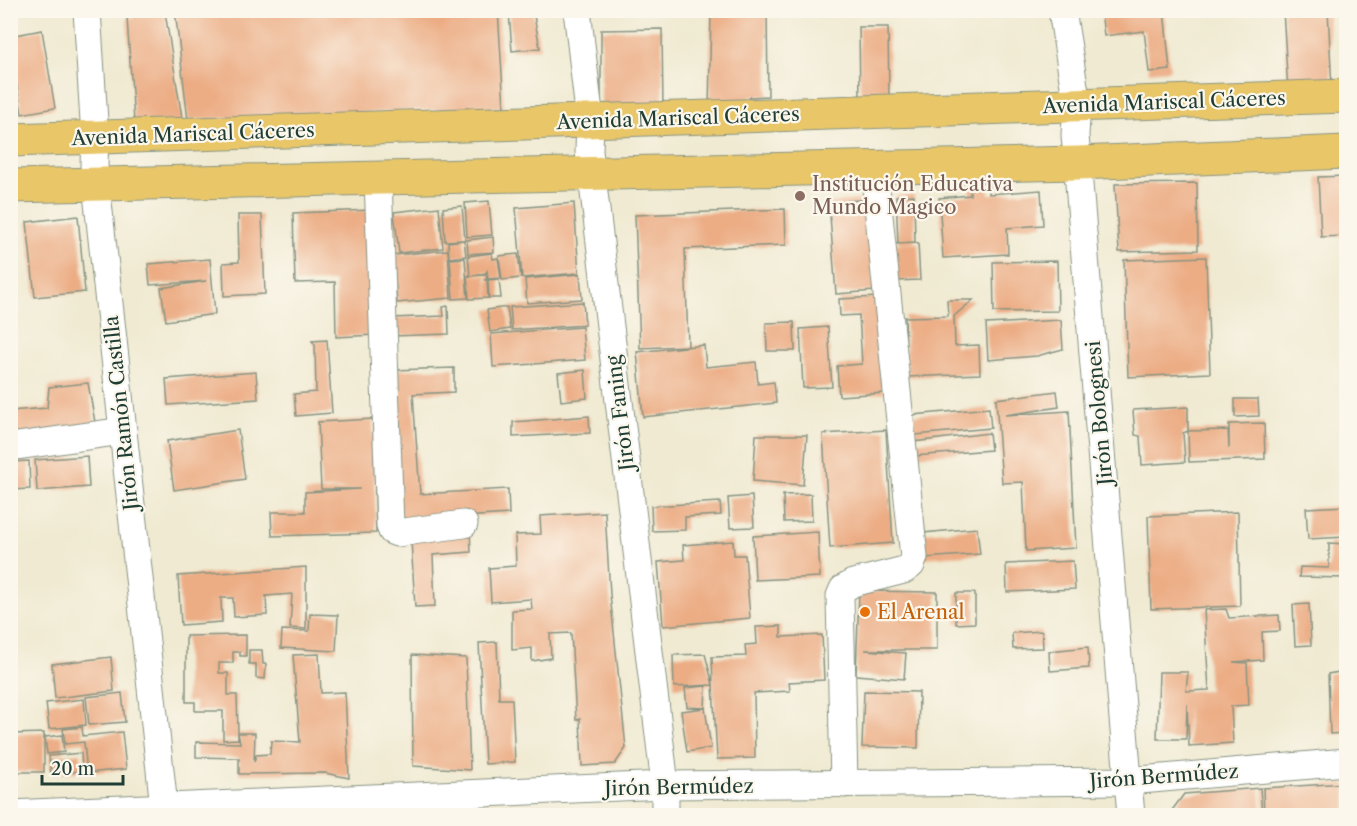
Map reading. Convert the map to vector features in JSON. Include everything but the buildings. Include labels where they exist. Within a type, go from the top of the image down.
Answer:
[{"type":"main road","name":"Avenida Mariscal Cáceres","points":[[10,140],[1347,96]]},
{"type":"main road","points":[[10,186],[1078,163],[1347,152]]},
{"type":"street","name":"Jirón Ramón Castilla","points":[[87,10],[95,137],[94,165],[165,812]]},
{"type":"street","name":"Jirón Faning","points":[[577,10],[590,121],[591,173],[664,785],[665,816]]},
{"type":"street","name":"Jirón Bolognesi","points":[[1062,10],[1077,105],[1075,135],[1131,816]]},
{"type":"street","points":[[844,784],[840,596],[843,589],[853,583],[904,570],[911,565],[914,557],[874,167]]},
{"type":"street","points":[[378,178],[390,526],[392,531],[397,533],[464,524]]},
{"type":"street","points":[[10,447],[123,431]]},
{"type":"street","name":"Jirón Bermúdez","points":[[10,814],[165,812],[664,785],[1129,781],[1347,762]]},
{"type":"place","name":"Institución Educativa Mundo Magico","points":[[800,196]]},
{"type":"place","name":"El Arenal","points":[[865,612]]}]
